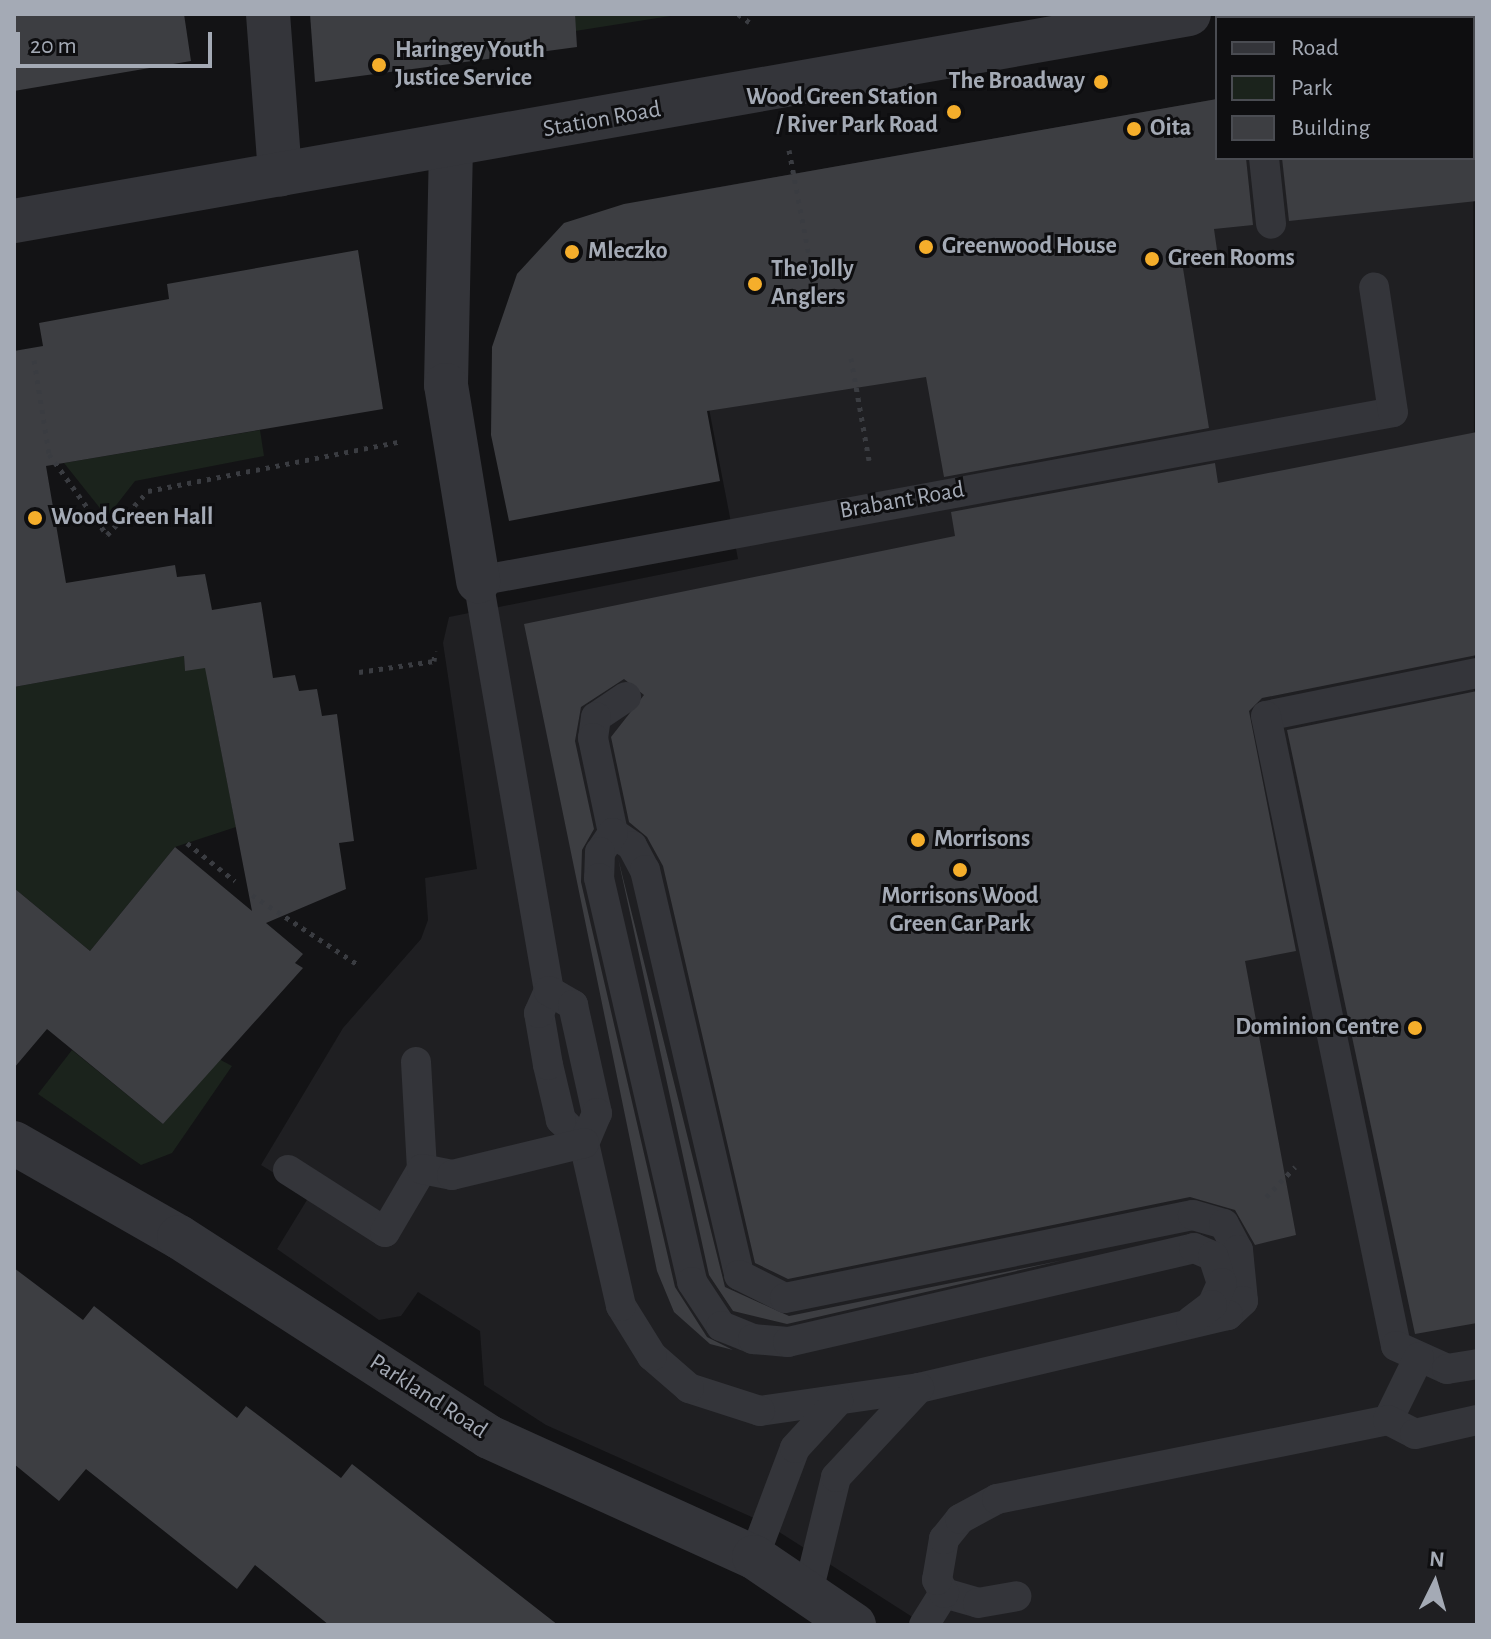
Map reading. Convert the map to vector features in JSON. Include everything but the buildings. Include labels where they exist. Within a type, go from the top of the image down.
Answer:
[{"type":"street","points":[[268,14],[280,175]]},
{"type":"street","name":"Station Road","points":[[14,221],[1189,14]]},
{"type":"street","points":[[451,146],[446,385],[478,581]]},
{"type":"street","name":"Parkland Road","points":[[14,1143],[179,1237],[489,1437],[754,1557],[809,1588],[854,1625]]},
{"type":"lane","points":[[1264,160],[1271,224]]},
{"type":"lane","name":"Brabant Road","points":[[478,581],[1393,412],[1374,287]]},
{"type":"lane","points":[[478,581],[549,991],[573,1005],[597,1113],[584,1143],[621,1306],[652,1356],[689,1388],[733,1407],[760,1411],[919,1388],[1192,1326],[1239,1307],[1245,1289],[1232,1232],[1207,1216],[785,1298],[739,1275],[645,870],[632,846],[613,833],[593,738],[596,717],[626,697]]},
{"type":"lane","points":[[1477,673],[1266,716],[1396,1346],[1447,1369],[1477,1364]]},
{"type":"lane","points":[[613,833],[600,852],[599,878],[692,1282],[721,1326],[788,1342],[1173,1250],[1206,1250],[1220,1268],[1219,1296],[1192,1326]]},
{"type":"lane","points":[[288,1170],[385,1232],[422,1169],[416,1062]]},
{"type":"lane","points":[[422,1169],[452,1175],[584,1143]]},
{"type":"lane","points":[[1388,1420],[1419,1357]]},
{"type":"lane","points":[[809,1588],[836,1477],[919,1388]]},
{"type":"lane","points":[[754,1557],[795,1448],[838,1401]]},
{"type":"lane","points":[[1016,1596],[978,1603],[944,1593],[937,1580],[944,1539],[960,1519],[997,1499],[1388,1420],[1415,1434],[1477,1420]]},
{"type":"lane","points":[[924,1625],[944,1593]]},
{"type":"path","points":[[738,14],[749,22]]},
{"type":"path","points":[[789,150],[811,266],[803,267]]},
{"type":"path","points":[[851,358],[878,505]]},
{"type":"path","points":[[34,360],[49,454],[107,535],[148,491],[403,441]]},
{"type":"path","points":[[359,672],[434,661],[435,651]]},
{"type":"path","points":[[187,843],[235,881]]},
{"type":"path","points":[[252,895],[360,966]]},
{"type":"shaded area","points":[[1215,99],[1215,160],[1473,160],[1477,1625],[925,1625],[765,1523],[546,1425],[484,1385],[480,1331],[418,1292],[401,1316],[379,1320],[277,1249],[310,1195],[261,1165],[343,1028],[421,939],[428,920],[425,878],[477,869],[443,643],[449,617],[738,559],[668,196]]},
{"type":"green space","points":[[566,14],[683,14],[569,32]]},
{"type":"green space","points":[[260,430],[264,456],[135,481],[107,517],[64,463]]},
{"type":"green space","points":[[184,656],[185,670],[242,661],[212,703],[236,827],[175,847],[90,951],[14,888],[14,687]]},
{"type":"green space","points":[[72,1050],[163,1124],[217,1058],[232,1066],[172,1153],[141,1165],[38,1094]]},
{"type":"place","name":"Haringey Youth Justice Service","points":[[379,65]]},
{"type":"place","name":"The Broadway","points":[[1101,82]]},
{"type":"place","name":"Wood Green Station / River Park Road","points":[[954,112]]},
{"type":"place","name":"Oita","points":[[1134,129]]},
{"type":"place","name":"Greenwood House","points":[[926,247]]},
{"type":"place","name":"Mleczko","points":[[572,252]]},
{"type":"place","name":"Green Rooms","points":[[1152,259]]},
{"type":"place","name":"The Jolly Anglers","points":[[755,284]]},
{"type":"place","name":"Wood Green Hall","points":[[35,518]]},
{"type":"place","name":"Morrisons","points":[[918,840]]},
{"type":"place","name":"Morrisons Wood Green Car Park","points":[[960,870]]},
{"type":"place","name":"Dominion Centre","points":[[1415,1028]]}]
